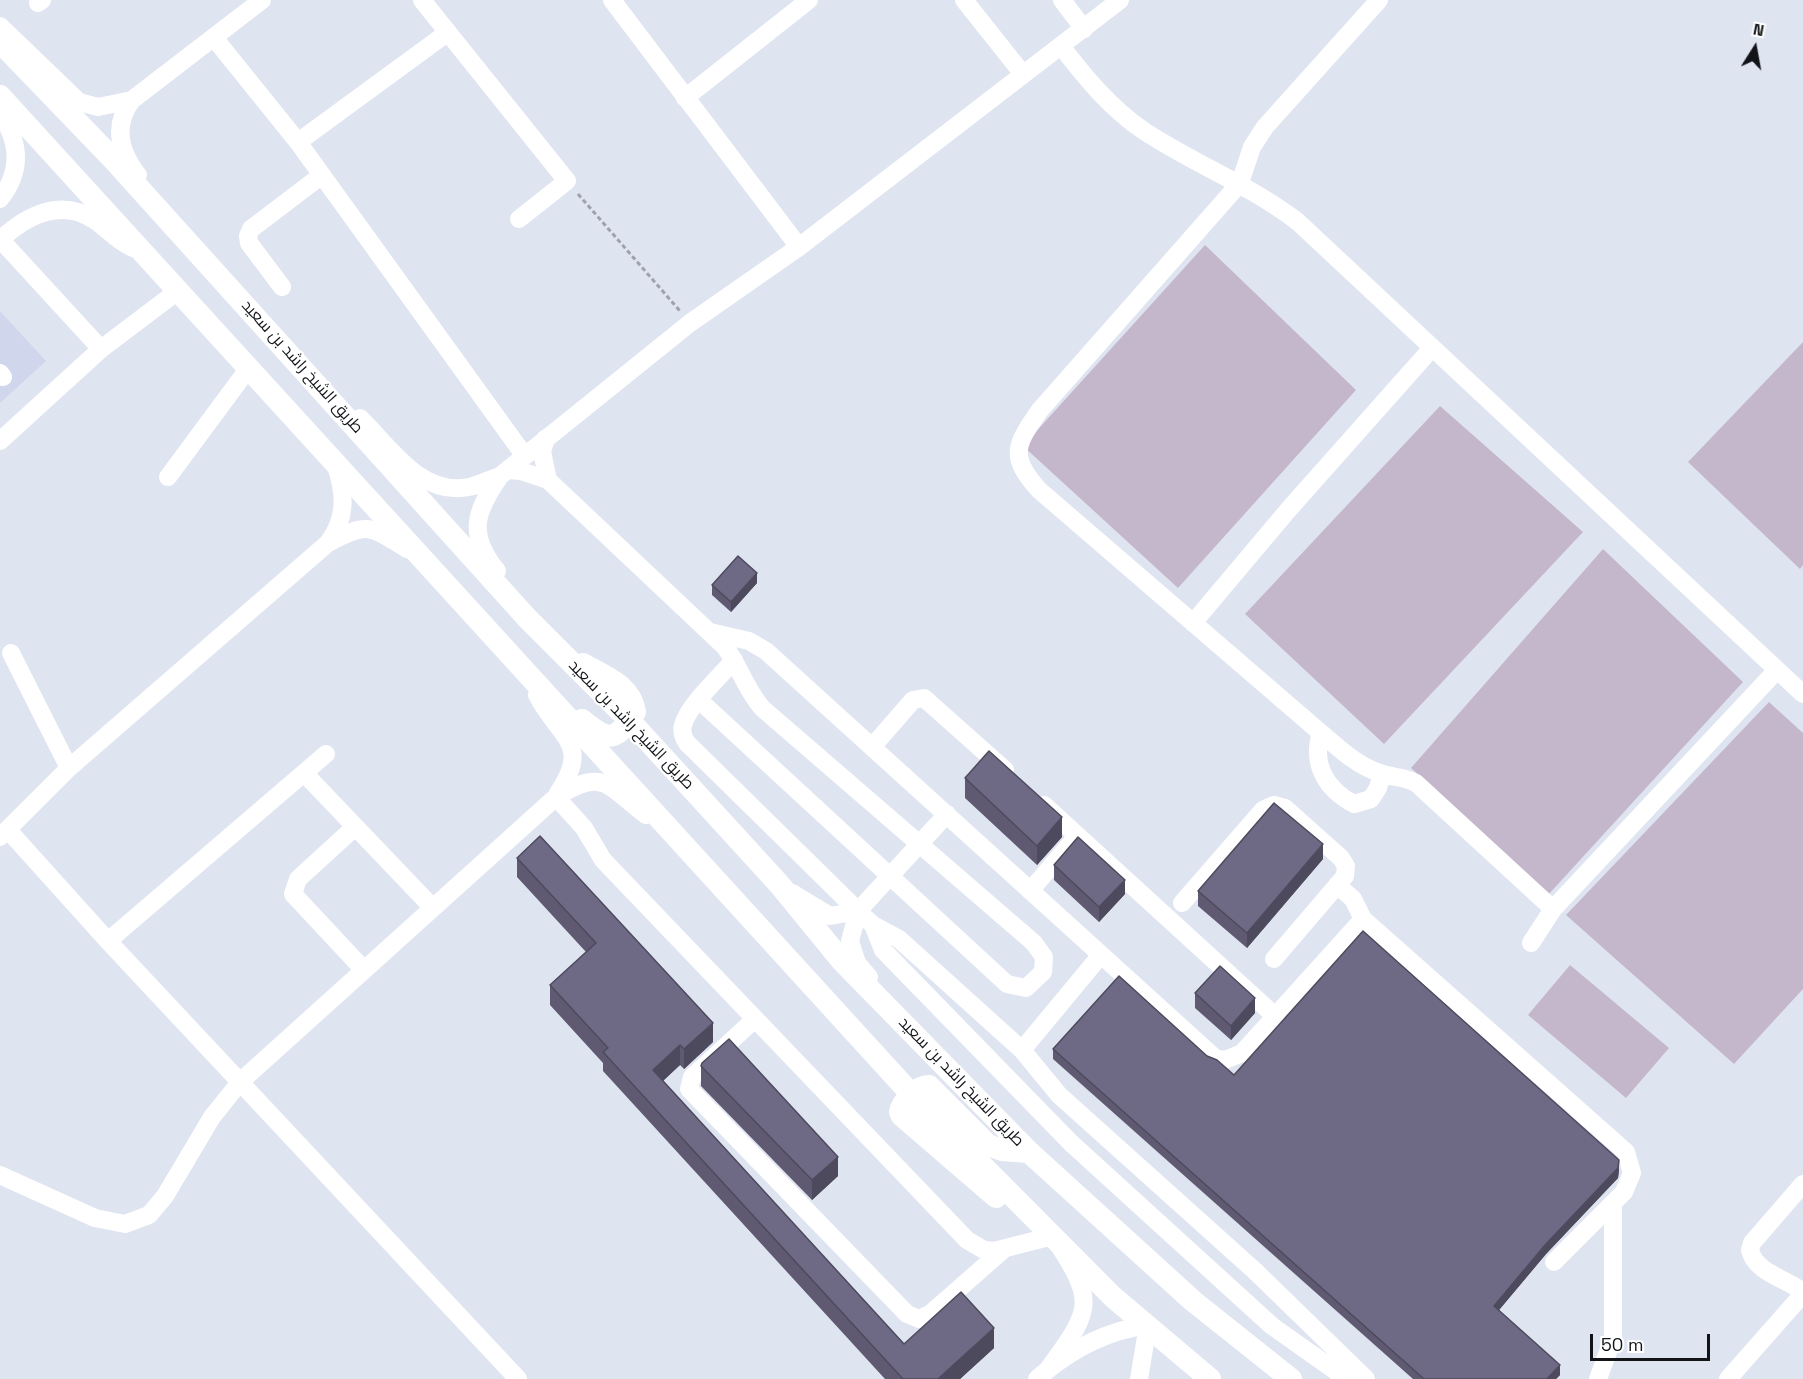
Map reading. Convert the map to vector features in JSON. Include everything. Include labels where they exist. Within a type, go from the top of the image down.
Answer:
[{"type":"main road","name":"طريق الشيخ راشد بن سعيد","points":[[0,42],[111,156],[527,618],[629,720],[779,884],[842,961],[1029,1152],[1193,1301],[1291,1379]]},
{"type":"main road","points":[[0,96],[179,290],[417,556],[674,832],[912,1095],[1113,1297],[1210,1379]]},
{"type":"main road","points":[[530,676],[600,735],[611,736],[623,729],[629,720]]},
{"type":"main road","points":[[912,1095],[921,1088],[929,1086],[988,1145],[1002,1150],[1029,1152]]},
{"type":"street","points":[[422,0],[567,181],[519,219]]},
{"type":"street","points":[[612,0],[799,247]]},
{"type":"street","points":[[686,98],[809,0]]},
{"type":"street","points":[[964,0],[1022,73]]},
{"type":"street","points":[[1062,0],[1084,29]]},
{"type":"street","points":[[527,618],[518,596],[486,558],[479,542],[482,504],[486,495],[504,473],[690,323],[799,247],[1022,73],[1120,0]]},
{"type":"street","points":[[1379,0],[1265,127],[1252,147],[1240,183],[1040,410],[1019,439],[1017,457],[1024,474],[1039,490],[1321,733],[1362,766],[1382,774],[1403,776],[1416,783],[1553,909]]},
{"type":"street","points":[[198,252],[122,150],[121,123],[125,109],[132,100],[215,39],[260,1]]},
{"type":"street","points":[[0,26],[79,102],[98,107],[132,100]]},
{"type":"street","points":[[298,142],[447,33]]},
{"type":"street","points":[[215,39],[298,142],[524,455]]},
{"type":"street","points":[[1061,46],[1087,80],[1134,123],[1170,147],[1269,199],[1298,222],[1803,694]]},
{"type":"street","points":[[0,113],[15,142],[17,158],[14,174],[0,199]]},
{"type":"street","points":[[282,287],[249,243],[248,236],[251,229],[322,175]]},
{"type":"street","points":[[101,349],[0,239],[29,216],[58,209],[87,215],[123,244],[143,251]]},
{"type":"street","points":[[0,441],[101,349],[179,290]]},
{"type":"street","points":[[1193,623],[1289,509],[1432,348]]},
{"type":"street","points":[[168,477],[248,369]]},
{"type":"street","points":[[337,406],[359,417],[417,476],[433,486],[470,487],[504,473],[521,471],[548,480],[710,632],[734,660],[743,682],[762,708],[1034,943],[1044,957],[1043,972],[1026,988],[1007,984],[889,878],[699,700]]},
{"type":"street","points":[[546,438],[542,452],[548,480]]},
{"type":"street","points":[[336,465],[345,500],[336,532],[328,543],[69,768],[4,833],[518,1379]]},
{"type":"street","points":[[328,543],[352,531],[368,528],[376,530],[417,556]]},
{"type":"street","points":[[710,632],[749,641],[766,651],[1215,1058],[1234,1058],[1242,1053],[1363,919]]},
{"type":"street","points":[[11,652],[69,768]]},
{"type":"street","points":[[734,660],[699,700],[683,723],[682,734],[687,743],[858,911],[873,925],[899,939],[1022,1050],[1059,1095],[1255,1271],[1366,1379]]},
{"type":"street","points":[[1531,943],[1553,909],[1777,670]]},
{"type":"street","points":[[530,676],[540,700],[573,752],[572,772],[556,797]]},
{"type":"street","points":[[872,747],[913,700],[924,698],[1016,780]]},
{"type":"street","points":[[1321,733],[1317,747],[1319,765],[1336,794],[1354,804],[1371,799],[1382,774]]},
{"type":"street","points":[[108,941],[326,754]]},
{"type":"street","points":[[304,773],[433,908]]},
{"type":"street","points":[[0,1175],[95,1218],[125,1224],[149,1215],[165,1196],[212,1117],[240,1082],[556,797],[581,782],[601,782],[610,786],[652,820],[674,832]]},
{"type":"street","points":[[1033,796],[1275,1016]]},
{"type":"street","points":[[556,797],[584,828],[603,860],[967,1240],[984,1250],[1003,1250],[1053,1236],[1084,1290],[1084,1310],[1078,1330],[1043,1373]]},
{"type":"street","points":[[1182,903],[1263,810],[1274,805],[1285,808],[1344,861],[1346,874],[1274,958]]},
{"type":"street","points":[[921,1042],[857,963],[850,940],[858,911],[947,814]]},
{"type":"street","points":[[355,827],[298,879],[293,894],[364,970]]},
{"type":"street","points":[[1030,891],[1077,836]]},
{"type":"street","points":[[779,884],[830,916],[858,911]]},
{"type":"street","points":[[1338,885],[1353,899],[1363,919],[1626,1152],[1632,1173],[1624,1192],[1554,1262]]},
{"type":"street","points":[[873,925],[883,950],[1071,1143],[1272,1326],[1347,1379]]},
{"type":"street","points":[[1022,1050],[1100,956]]},
{"type":"street","points":[[755,1019],[692,1077],[689,1089],[907,1314],[919,1318],[930,1314],[1003,1250]]},
{"type":"street","points":[[1800,1297],[1783,1294],[1779,1280],[1751,1255],[1750,1246],[1803,1184]]},
{"type":"street","points":[[1598,1379],[1613,1338],[1613,1203]]},
{"type":"street","points":[[1235,1292],[1255,1271]]},
{"type":"street","points":[[1728,1379],[1800,1297]]},
{"type":"street","points":[[1043,1373],[1092,1340],[1113,1332],[1148,1325],[1139,1379]]},
{"type":"path","points":[[567,181],[690,323]]},
{"type":"shaded area","points":[[1205,245],[1356,390],[1178,588],[1023,446]]},
{"type":"shaded area","points":[[0,311],[46,361],[0,403]]},
{"type":"shaded area","points":[[1803,342],[1803,565],[1800,569],[1688,462]]},
{"type":"shaded area","points":[[1440,406],[1583,532],[1384,744],[1245,614]]},
{"type":"shaded area","points":[[1603,549],[1743,682],[1548,895],[1411,768]]},
{"type":"shaded area","points":[[1769,702],[1803,733],[1803,989],[1734,1064],[1566,915]]},
{"type":"shaded area","points":[[1570,965],[1669,1048],[1626,1098],[1528,1015]]},
{"type":"building","points":[[738,556],[757,573],[731,602],[712,585]]},
{"type":"building","points":[[989,751],[1062,817],[1037,846],[965,778]]},
{"type":"building","points":[[1274,803],[1323,844],[1247,933],[1198,891]]},
{"type":"building","points":[[540,836],[713,1023],[684,1049],[680,1045],[653,1070],[904,1344],[961,1292],[994,1328],[938,1379],[903,1379],[603,1052],[608,1048],[550,985],[596,943],[517,858]]},
{"type":"building","points":[[1078,837],[1125,880],[1099,907],[1054,865]]},
{"type":"building","points":[[1363,931],[1619,1160],[1618,1168],[1546,1244],[1494,1306],[1560,1365],[1547,1379],[1424,1379],[1053,1049],[1119,976],[1207,1056],[1217,1060],[1234,1075]]},
{"type":"building","points":[[1220,966],[1255,998],[1231,1026],[1195,993]]},
{"type":"building","points":[[729,1039],[838,1157],[812,1180],[701,1066]]}]
